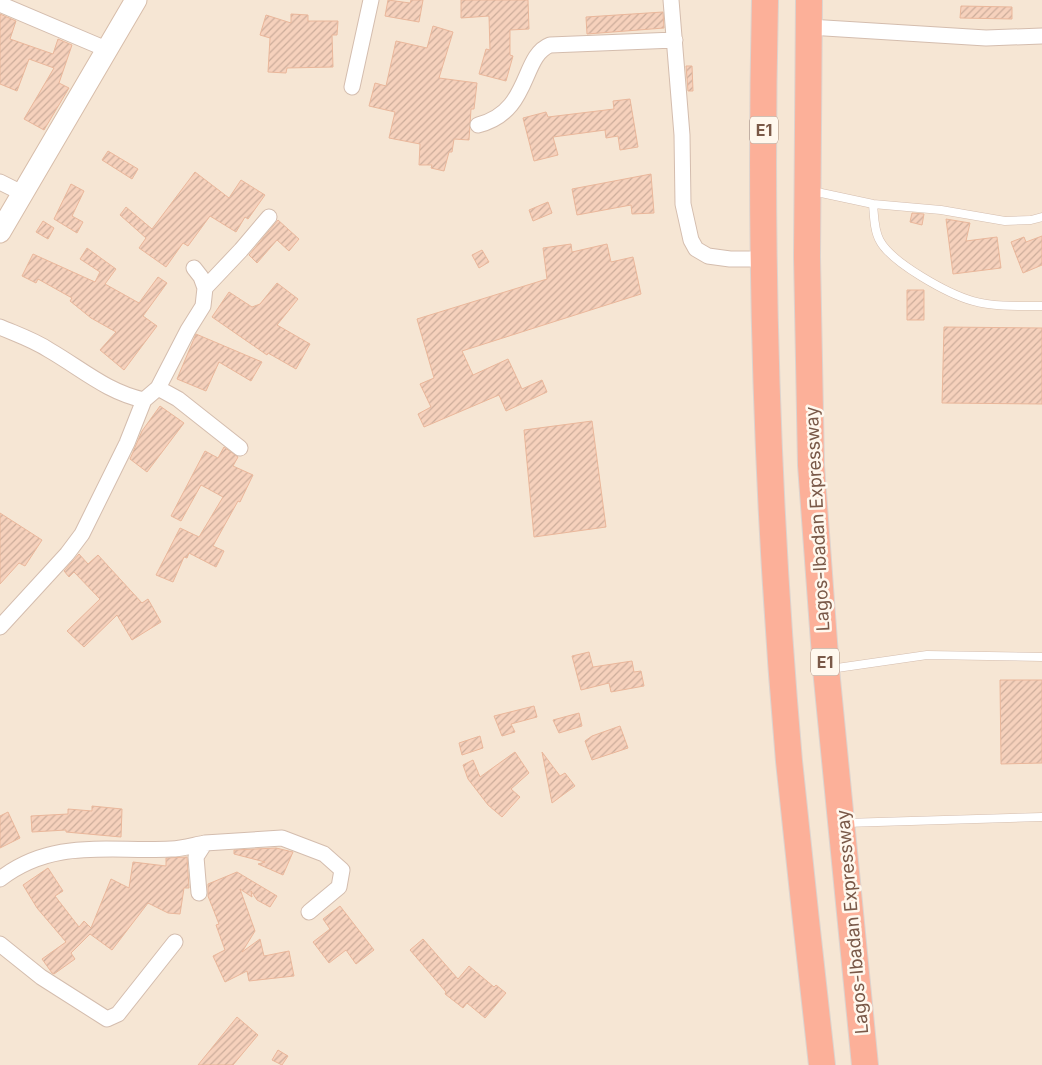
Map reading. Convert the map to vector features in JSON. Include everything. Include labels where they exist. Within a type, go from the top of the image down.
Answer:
[{"type":"highway","name":"E1","points":[[765,0],[764,259],[770,467],[789,760],[822,1065]]},
{"type":"highway","name":"Lagos-Ibadan Expressway","points":[[809,0],[807,190],[811,465],[826,670],[843,823],[865,1065]]},
{"type":"street","points":[[0,232],[136,0]]},
{"type":"street","points":[[352,87],[371,0]]},
{"type":"street","points":[[671,0],[682,135],[683,204],[691,240],[696,249],[708,256],[730,260],[764,259]]},
{"type":"street","points":[[0,4],[106,49]]},
{"type":"street","points":[[809,27],[986,38],[1042,36]]},
{"type":"street","points":[[478,125],[490,122],[505,114],[524,84],[538,53],[543,47],[550,44],[675,40]]},
{"type":"street","points":[[0,182],[24,194]]},
{"type":"street","points":[[205,288],[242,250],[269,216]]},
{"type":"street","points":[[0,626],[67,554],[82,534],[128,443],[144,400],[158,388],[188,330],[203,306],[205,288],[201,277],[194,268]]},
{"type":"street","points":[[0,327],[49,349],[97,382],[126,396],[144,400]]},
{"type":"street","points":[[158,388],[178,399],[240,448]]},
{"type":"street","points":[[0,879],[17,865],[58,851],[173,849],[205,843],[282,838],[324,854],[342,870],[339,887],[309,912]]},
{"type":"street","points":[[198,893],[196,857],[205,843]]},
{"type":"street","points":[[0,944],[41,977],[106,1019],[118,1014],[175,942]]},
{"type":"lane","points":[[807,190],[873,204],[941,210],[1005,222],[1042,217]]},
{"type":"lane","points":[[873,204],[880,241],[893,256],[933,284],[973,302],[1042,306]]},
{"type":"lane","points":[[826,670],[927,655],[1042,657]]},
{"type":"lane","points":[[843,823],[1042,817]]},
{"type":"shaded area","points":[[0,0],[1042,0],[1042,1065],[0,1065]]},
{"type":"building","points":[[388,0],[410,3],[411,0],[423,0],[419,22],[385,16]]},
{"type":"building","points":[[461,0],[528,0],[529,29],[510,30],[510,55],[513,56],[506,81],[479,74],[486,49],[490,50],[489,16],[461,18]]},
{"type":"building","points":[[961,6],[1012,7],[1012,19],[960,18]]},
{"type":"building","points":[[663,12],[664,28],[587,34],[586,17]]},
{"type":"building","points":[[0,14],[16,21],[10,39],[53,54],[58,39],[72,45],[59,83],[69,88],[44,130],[24,119],[54,68],[29,59],[17,91],[0,84]]},
{"type":"building","points":[[291,14],[308,15],[308,21],[338,21],[337,35],[332,35],[333,67],[287,68],[286,73],[268,72],[270,38],[260,35],[266,15],[291,23]]},
{"type":"building","points":[[433,26],[453,32],[439,78],[477,83],[474,109],[471,109],[469,140],[454,139],[452,152],[449,152],[444,171],[431,168],[432,165],[419,165],[420,144],[389,138],[395,112],[369,106],[375,83],[386,86],[396,41],[427,48]]},
{"type":"building","points":[[686,66],[692,66],[693,91],[688,91]]},
{"type":"building","points":[[630,99],[638,147],[620,150],[618,136],[606,138],[605,130],[553,137],[558,155],[534,161],[523,118],[546,112],[548,117],[614,109],[613,101]]},
{"type":"building","points":[[108,151],[138,169],[132,179],[102,160]]},
{"type":"building","points":[[195,172],[229,198],[241,180],[265,195],[248,219],[245,217],[236,232],[210,216],[188,246],[183,243],[166,267],[139,248],[146,238],[120,215],[126,207],[152,229]]},
{"type":"building","points":[[651,174],[654,213],[632,214],[631,205],[577,215],[572,189]]},
{"type":"building","points":[[71,184],[84,191],[72,216],[83,222],[77,233],[54,219]]},
{"type":"building","points":[[548,202],[552,213],[533,221],[529,210]]},
{"type":"building","points":[[912,213],[924,214],[922,225],[910,222]]},
{"type":"building","points":[[946,219],[970,223],[966,241],[997,237],[1001,268],[953,274]]},
{"type":"building","points":[[278,220],[299,239],[289,251],[277,240],[257,263],[249,255]]},
{"type":"building","points":[[43,221],[54,228],[48,239],[36,232]]},
{"type":"building","points":[[1042,236],[1042,265],[1023,273],[1011,242],[1024,237],[1026,242]]},
{"type":"building","points":[[571,244],[572,252],[607,244],[611,262],[633,257],[641,294],[462,351],[473,375],[508,359],[522,389],[542,380],[547,392],[506,411],[499,395],[424,427],[418,414],[431,407],[420,384],[434,378],[417,319],[547,279],[543,248]]},
{"type":"building","points":[[87,248],[116,269],[105,284],[139,303],[158,277],[167,283],[143,316],[157,326],[124,370],[100,350],[116,332],[91,318],[70,301],[72,298],[38,279],[36,283],[22,276],[33,254],[95,282],[100,272],[80,259]]},
{"type":"building","points":[[482,250],[489,262],[479,268],[472,255]]},
{"type":"building","points":[[277,283],[298,299],[277,325],[310,344],[296,369],[268,353],[267,355],[212,317],[229,292],[252,307],[260,304]]},
{"type":"building","points":[[907,290],[924,290],[924,320],[907,320]]},
{"type":"building","points":[[944,327],[1042,328],[1042,404],[942,403]]},
{"type":"building","points":[[196,334],[262,362],[251,381],[219,362],[206,391],[177,379]]},
{"type":"building","points":[[160,406],[184,423],[147,472],[130,459],[142,431]]},
{"type":"building","points":[[592,421],[606,527],[534,537],[524,430]]},
{"type":"building","points":[[224,447],[238,457],[233,466],[253,475],[240,502],[238,501],[213,546],[224,551],[216,567],[189,553],[187,558],[184,557],[173,582],[156,575],[180,528],[199,537],[223,497],[201,485],[181,521],[171,516],[205,451],[218,458]]},
{"type":"building","points":[[0,513],[42,540],[25,566],[19,563],[0,584]]},
{"type":"building","points":[[79,554],[88,564],[98,555],[142,603],[148,599],[161,622],[132,640],[117,615],[84,647],[67,631],[100,599],[74,572],[69,577],[64,571]]},
{"type":"building","points":[[589,652],[593,667],[632,661],[634,672],[641,671],[644,686],[611,692],[609,683],[581,690],[572,656]]},
{"type":"building","points":[[1000,680],[1042,680],[1042,763],[1001,764]]},
{"type":"building","points":[[534,706],[537,717],[511,724],[515,732],[502,736],[494,716]]},
{"type":"building","points":[[579,713],[582,726],[559,733],[553,720]]},
{"type":"building","points":[[620,726],[628,748],[592,760],[585,741],[592,736]]},
{"type":"building","points":[[480,736],[483,748],[462,755],[459,743]]},
{"type":"building","points":[[515,752],[529,773],[511,789],[520,797],[502,817],[488,805],[468,779],[463,765],[473,760],[480,777]]},
{"type":"building","points":[[542,752],[560,776],[565,773],[575,786],[552,803]]},
{"type":"building","points":[[92,806],[122,809],[121,837],[66,832],[66,830],[32,832],[31,816],[68,814],[68,809],[92,811]]},
{"type":"building","points":[[8,812],[20,838],[0,848],[0,816]]},
{"type":"building","points":[[276,848],[293,852],[283,875],[258,864],[265,862],[234,854],[234,850]]},
{"type":"building","points":[[187,857],[189,888],[184,888],[180,914],[168,913],[148,903],[112,950],[90,934],[71,953],[75,959],[54,974],[52,973],[42,959],[66,942],[37,908],[23,885],[48,868],[63,891],[55,896],[79,927],[84,921],[91,928],[111,879],[129,888],[133,862],[166,866],[166,858]]},
{"type":"building","points":[[237,872],[277,896],[270,907],[257,900],[251,891],[252,897],[240,889],[255,931],[242,952],[260,939],[264,956],[289,951],[294,976],[249,981],[247,971],[225,982],[213,956],[225,950],[216,925],[219,924],[208,896],[208,884]]},
{"type":"building","points":[[340,906],[374,950],[356,964],[346,950],[329,963],[313,942],[330,929],[323,919]]},
{"type":"building","points":[[423,939],[458,979],[469,966],[494,987],[496,985],[506,993],[485,1018],[467,1003],[463,1008],[445,994],[446,992],[410,950]]},
{"type":"building","points":[[237,1017],[258,1035],[233,1065],[198,1065]]},
{"type":"building","points":[[278,1050],[288,1056],[282,1065],[272,1060]]}]
